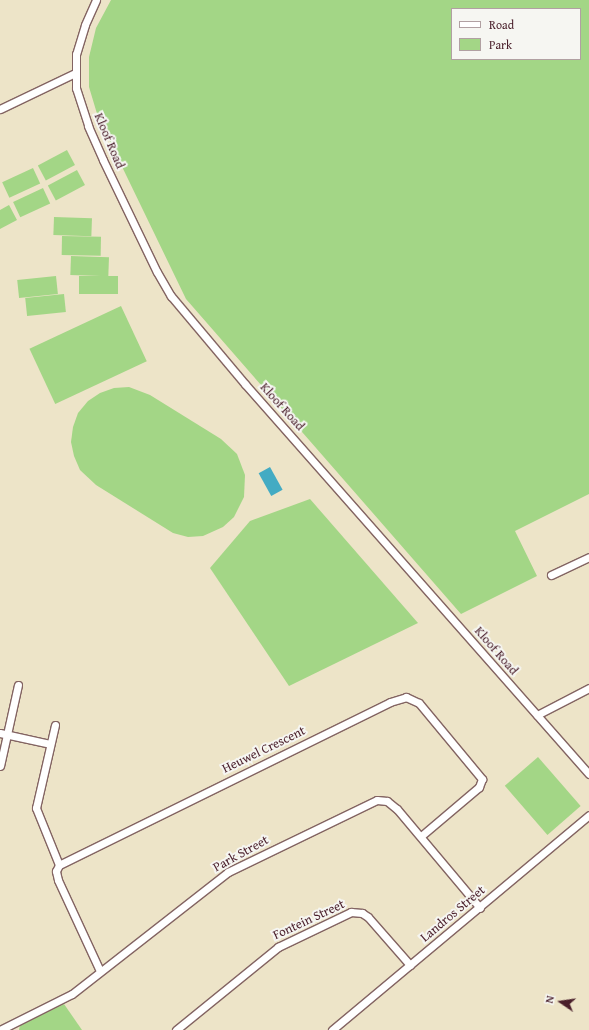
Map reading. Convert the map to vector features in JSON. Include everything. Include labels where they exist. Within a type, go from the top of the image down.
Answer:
[{"type":"street","name":"Kloof Road","points":[[96,0],[80,39],[75,74],[76,88],[88,126],[128,215],[171,296],[240,379],[589,774]]},
{"type":"street","points":[[0,109],[75,74]]},
{"type":"street","points":[[551,575],[589,556]]},
{"type":"street","points":[[0,766],[3,734],[18,685]]},
{"type":"street","points":[[537,715],[589,688]]},
{"type":"street","name":"Heuwel Crescent","points":[[59,865],[390,702],[406,697],[419,703],[482,779],[479,787],[421,836]]},
{"type":"street","points":[[55,725],[36,808],[59,865],[56,871],[58,880],[100,971]]},
{"type":"street","points":[[3,734],[50,744]]},
{"type":"street","name":"Park Street","points":[[0,1030],[10,1028],[72,994],[228,872],[372,802],[383,800],[392,804],[421,836],[480,908]]},
{"type":"street","name":"Landros Street","points":[[332,1030],[480,908],[589,815]]},
{"type":"street","name":"Fontein Street","points":[[176,1030],[278,947],[351,912],[362,913],[368,917],[410,965]]},
{"type":"green space","points":[[111,0],[589,0],[589,494],[515,531],[537,576],[461,614],[186,299],[98,117],[89,87],[89,57],[96,28]]},
{"type":"green space","points":[[67,150],[75,165],[46,181],[38,165]]},
{"type":"green space","points":[[33,168],[40,183],[9,198],[2,182]]},
{"type":"green space","points":[[77,170],[85,185],[56,201],[48,185]]},
{"type":"green space","points":[[43,188],[50,203],[20,217],[13,202]]},
{"type":"green space","points":[[9,205],[17,220],[0,229],[0,210]]},
{"type":"green space","points":[[54,217],[92,218],[91,236],[53,235]]},
{"type":"green space","points":[[62,236],[101,237],[101,256],[62,255]]},
{"type":"green space","points":[[71,256],[109,257],[108,276],[70,275]]},
{"type":"green space","points":[[56,276],[58,294],[19,298],[17,280]]},
{"type":"green space","points":[[79,276],[118,276],[118,294],[79,294]]},
{"type":"green space","points":[[64,294],[66,312],[27,316],[25,298]]},
{"type":"green space","points":[[121,306],[147,361],[55,404],[29,349]]},
{"type":"green space","points":[[129,387],[150,395],[221,439],[237,454],[245,475],[244,497],[234,517],[223,527],[203,536],[188,537],[173,533],[96,485],[80,470],[74,456],[71,442],[73,427],[78,413],[88,401],[100,393],[114,388]]},
{"type":"green space","points":[[310,499],[418,623],[289,686],[210,568],[250,521]]},
{"type":"green space","points":[[538,757],[581,806],[547,835],[505,786]]},
{"type":"green space","points":[[64,1004],[82,1030],[19,1030],[20,1025]]},
{"type":"water","points":[[270,467],[283,490],[271,496],[259,473]]}]
